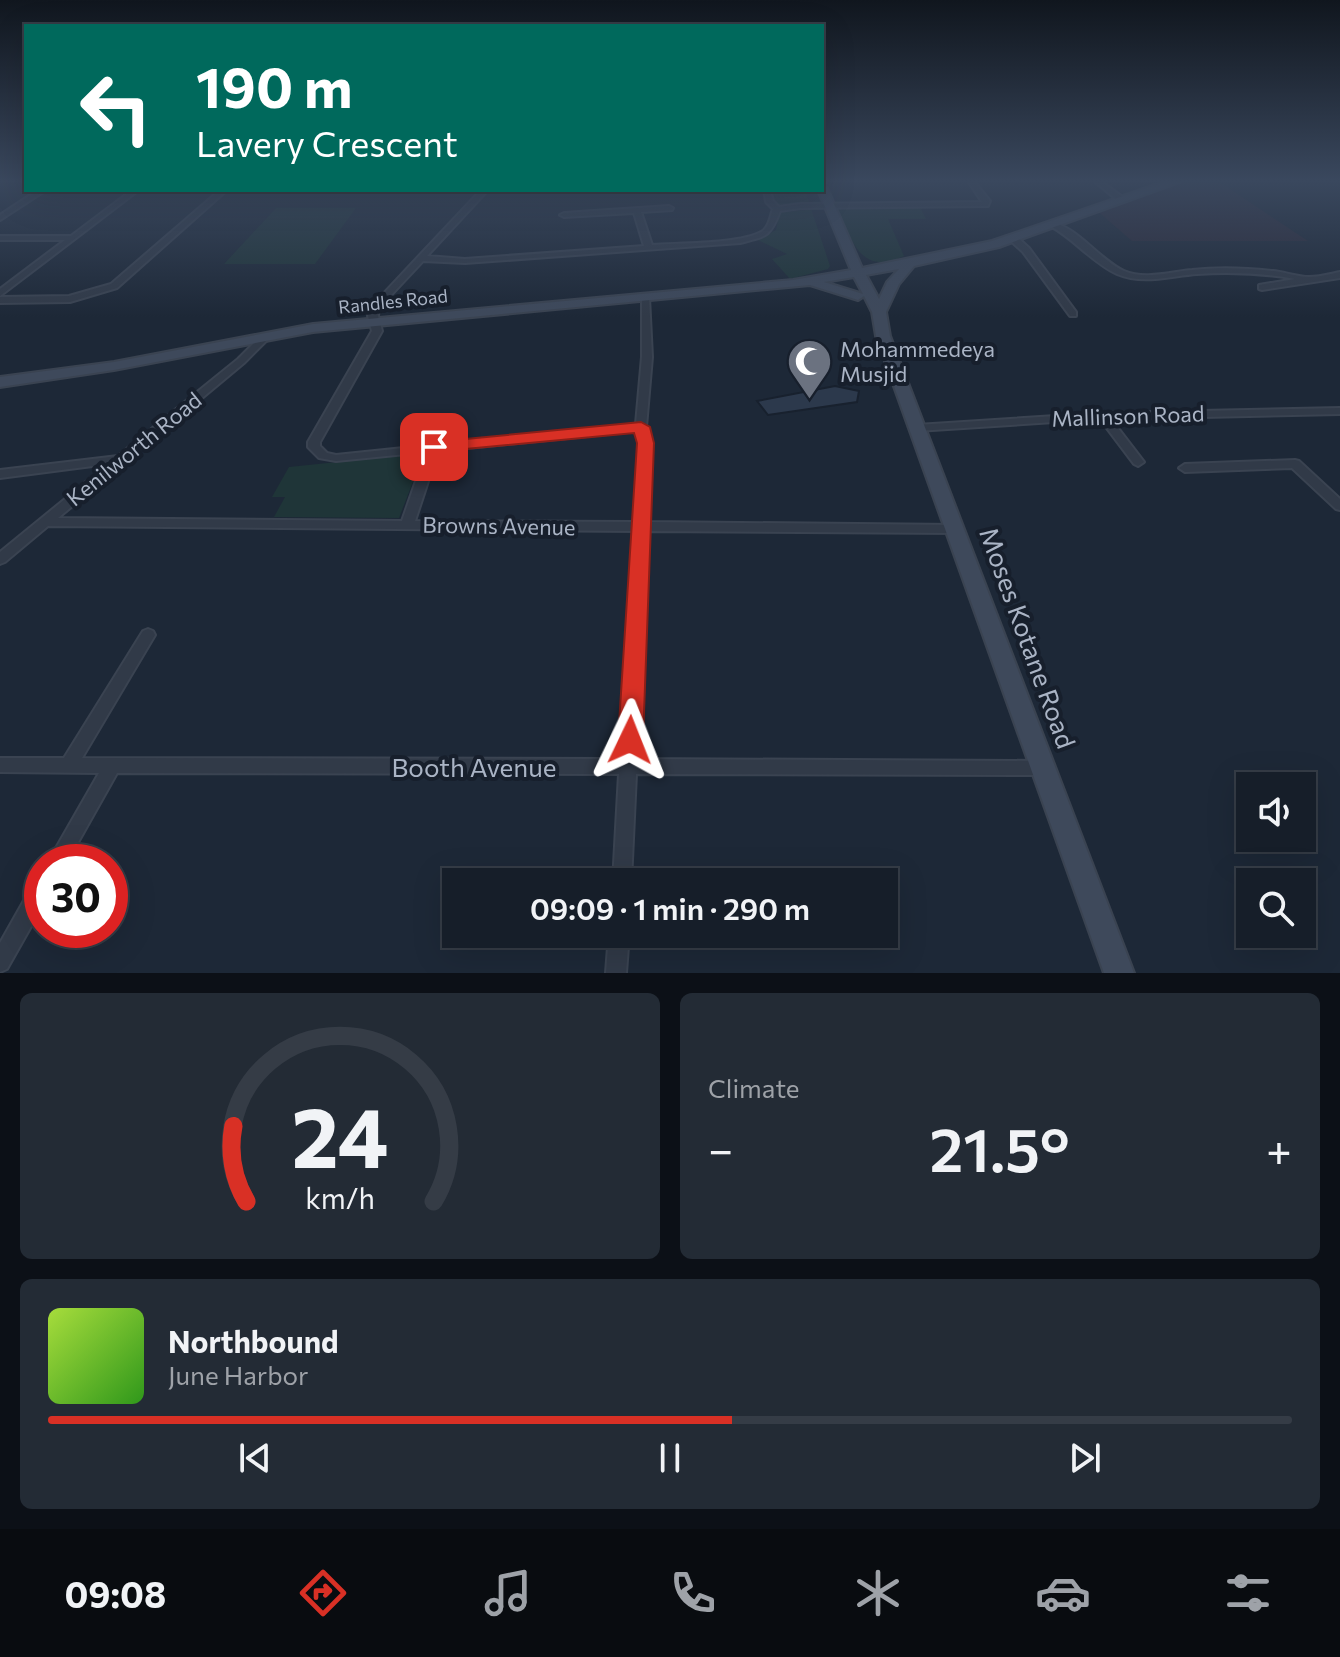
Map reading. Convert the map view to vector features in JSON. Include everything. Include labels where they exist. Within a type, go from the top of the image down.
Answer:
[{"type":"street","points":[[0,293],[87,226]]},
{"type":"street","points":[[0,300],[70,299],[114,286],[182,226]]},
{"type":"street","points":[[450,226],[375,307],[373,316],[377,331],[314,447],[323,456],[336,458],[641,427]]},
{"type":"street","points":[[642,226],[649,249]]},
{"type":"street","points":[[420,258],[465,261],[649,249],[752,238],[771,226]]},
{"type":"street","name":"Moses Kotane Road","points":[[833,226],[854,276],[879,318],[1119,973]]},
{"type":"street","name":"Moses Kotane Road","points":[[835,226],[848,252],[858,296],[879,318]]},
{"type":"street","name":"Randles Road","points":[[793,284],[816,284],[910,264],[1014,239],[1051,226]]},
{"type":"street","points":[[1057,226],[1075,237],[1111,269],[1134,276],[1232,272],[1282,274],[1308,281]]},
{"type":"street","points":[[0,238],[72,238]]},
{"type":"street","points":[[1014,239],[1026,250],[1073,314]]},
{"type":"street","points":[[848,252],[869,261],[910,264]]},
{"type":"street","points":[[879,318],[896,277],[910,264]]},
{"type":"street","points":[[1262,287],[1340,275]]},
{"type":"street","name":"Randles Road","points":[[0,382],[114,366],[265,337],[375,321],[646,299],[854,276]]},
{"type":"street","points":[[816,284],[858,296]]},
{"type":"street","points":[[623,868],[646,443],[641,427],[647,357],[646,299]]},
{"type":"street","name":"Kenilworth Road","points":[[0,559],[241,361],[265,337]]},
{"type":"street","name":"Mallinson Road","points":[[917,428],[1103,416],[1340,411]]},
{"type":"street","points":[[1103,416],[1138,462]]},
{"type":"street","points":[[407,525],[434,447]]},
{"type":"street","points":[[0,474],[122,459]]},
{"type":"street","points":[[1185,468],[1295,464],[1337,499]]},
{"type":"street","name":"Browns Avenue","points":[[43,522],[262,530],[407,525],[955,529]]},
{"type":"street","points":[[68,766],[148,635]]},
{"type":"street","name":"Booth Avenue","points":[[0,765],[1043,768]]},
{"type":"street","points":[[67,844],[111,767]]},
{"type":"street","points":[[0,962],[24,920]]},
{"type":"street","points":[[616,973],[618,948]]},
{"type":"shaded area","points":[[1115,226],[1286,226],[1308,241],[1132,241]]},
{"type":"green space","points":[[259,226],[343,226],[315,264],[224,264]]},
{"type":"green space","points":[[777,226],[817,226],[830,266],[828,269],[790,279],[772,259],[787,254],[758,240],[776,230]]},
{"type":"green space","points":[[846,226],[891,226],[904,256],[877,262],[868,259],[853,243]]},
{"type":"green space","points":[[424,453],[399,518],[274,517],[285,497],[272,497],[289,467]]},
{"type":"building","name":"Mohammedeya Musjid","points":[[835,386],[859,391],[857,402],[768,415],[757,401]]},
{"type":"place","name":"Mohammedeya Musjid","points":[[809,401]]},
{"type":"route","points":[[434,447],[641,427],[646,443],[630,740]]}]
